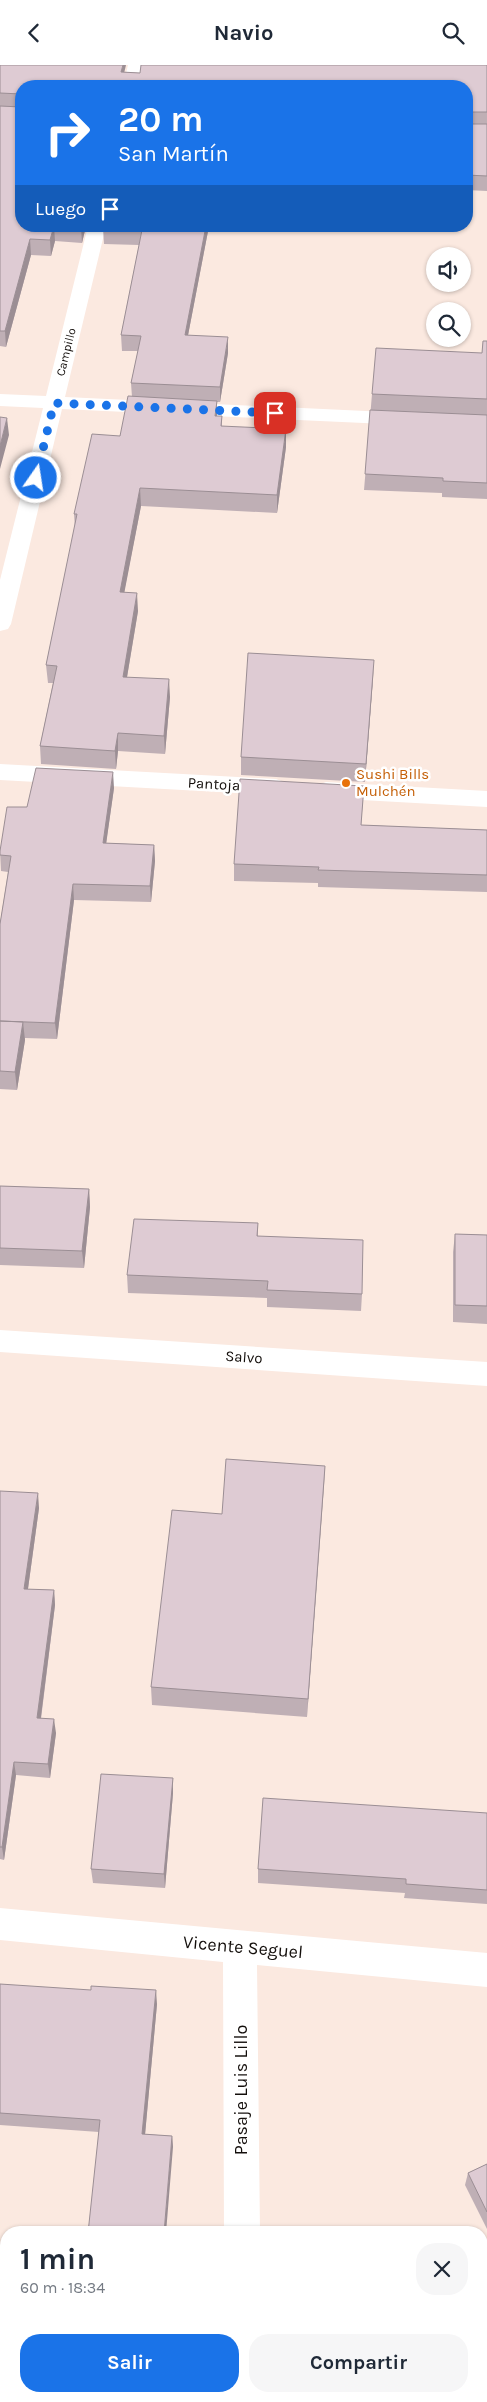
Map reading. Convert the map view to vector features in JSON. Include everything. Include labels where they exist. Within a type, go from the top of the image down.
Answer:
[{"type":"street","points":[[132,80],[136,65]]},
{"type":"street","name":"Campillo","points":[[0,624],[96,232]]},
{"type":"street","points":[[0,400],[428,420]]},
{"type":"street","name":"Pantoja","points":[[0,772],[487,799]]},
{"type":"street","name":"Salvo","points":[[0,1341],[487,1374]]},
{"type":"street","name":"Vicente Seguel","points":[[0,1924],[487,1970]]},
{"type":"street","name":"Pasaje Luis Lillo","points":[[240,1947],[242,2226]]},
{"type":"building","points":[[0,65],[123,65],[121,72],[140,73],[141,65],[487,65],[487,112],[473,112],[473,80],[15,80],[15,94],[0,93]]},
{"type":"building","points":[[0,106],[15,107],[15,232],[52,232],[50,240],[30,239],[5,331],[0,331]]},
{"type":"building","points":[[473,124],[487,124],[487,176],[473,175]]},
{"type":"building","points":[[142,232],[205,232],[185,335],[228,337],[220,387],[131,383],[141,336],[121,335]]},
{"type":"building","points":[[483,341],[487,341],[487,399],[372,394],[376,348],[482,353]]},
{"type":"building","points":[[128,396],[217,401],[215,416],[222,416],[221,426],[286,429],[277,495],[140,488],[120,592],[137,593],[123,677],[169,679],[164,736],[118,733],[115,751],[40,746],[57,666],[46,665],[77,514],[74,514],[92,434],[120,436]]},
{"type":"building","points":[[370,410],[487,415],[487,483],[443,481],[443,478],[365,474]]},
{"type":"building","points":[[0,417],[7,418],[0,446]]},
{"type":"building","points":[[248,653],[374,660],[366,764],[241,757]]},
{"type":"building","points":[[36,768],[113,772],[103,843],[154,845],[150,886],[73,884],[55,1023],[0,1021],[0,924],[11,856],[0,855],[0,851],[7,807],[27,807]]},
{"type":"building","points":[[240,779],[364,786],[361,825],[487,830],[487,875],[318,870],[319,867],[234,864]]},
{"type":"building","points":[[0,1021],[23,1022],[15,1072],[0,1071]]},
{"type":"building","points":[[0,1186],[89,1189],[82,1251],[0,1248]]},
{"type":"building","points":[[134,1219],[258,1223],[257,1236],[363,1240],[362,1294],[267,1290],[268,1281],[127,1275]]},
{"type":"building","points":[[455,1234],[487,1235],[487,1306],[455,1305]]},
{"type":"building","points":[[226,1459],[325,1466],[308,1699],[151,1687],[172,1510],[222,1514]]},
{"type":"building","points":[[0,1491],[38,1493],[24,1589],[54,1590],[37,1718],[54,1719],[48,1764],[14,1762],[2,1847],[0,1847]]},
{"type":"building","points":[[101,1774],[173,1778],[164,1874],[91,1869]]},
{"type":"building","points":[[263,1798],[487,1813],[487,1890],[406,1884],[406,1879],[258,1869]]},
{"type":"building","points":[[0,1984],[91,1990],[91,1986],[156,1990],[142,2134],[172,2136],[165,2226],[89,2226],[100,2120],[0,2113]]},
{"type":"building","points":[[487,2164],[487,2212],[468,2173]]},
{"type":"place","name":"Sushi Bills Mulchén","points":[[346,783]]},
{"type":"route","points":[[36,478],[54,403],[275,413]]}]
